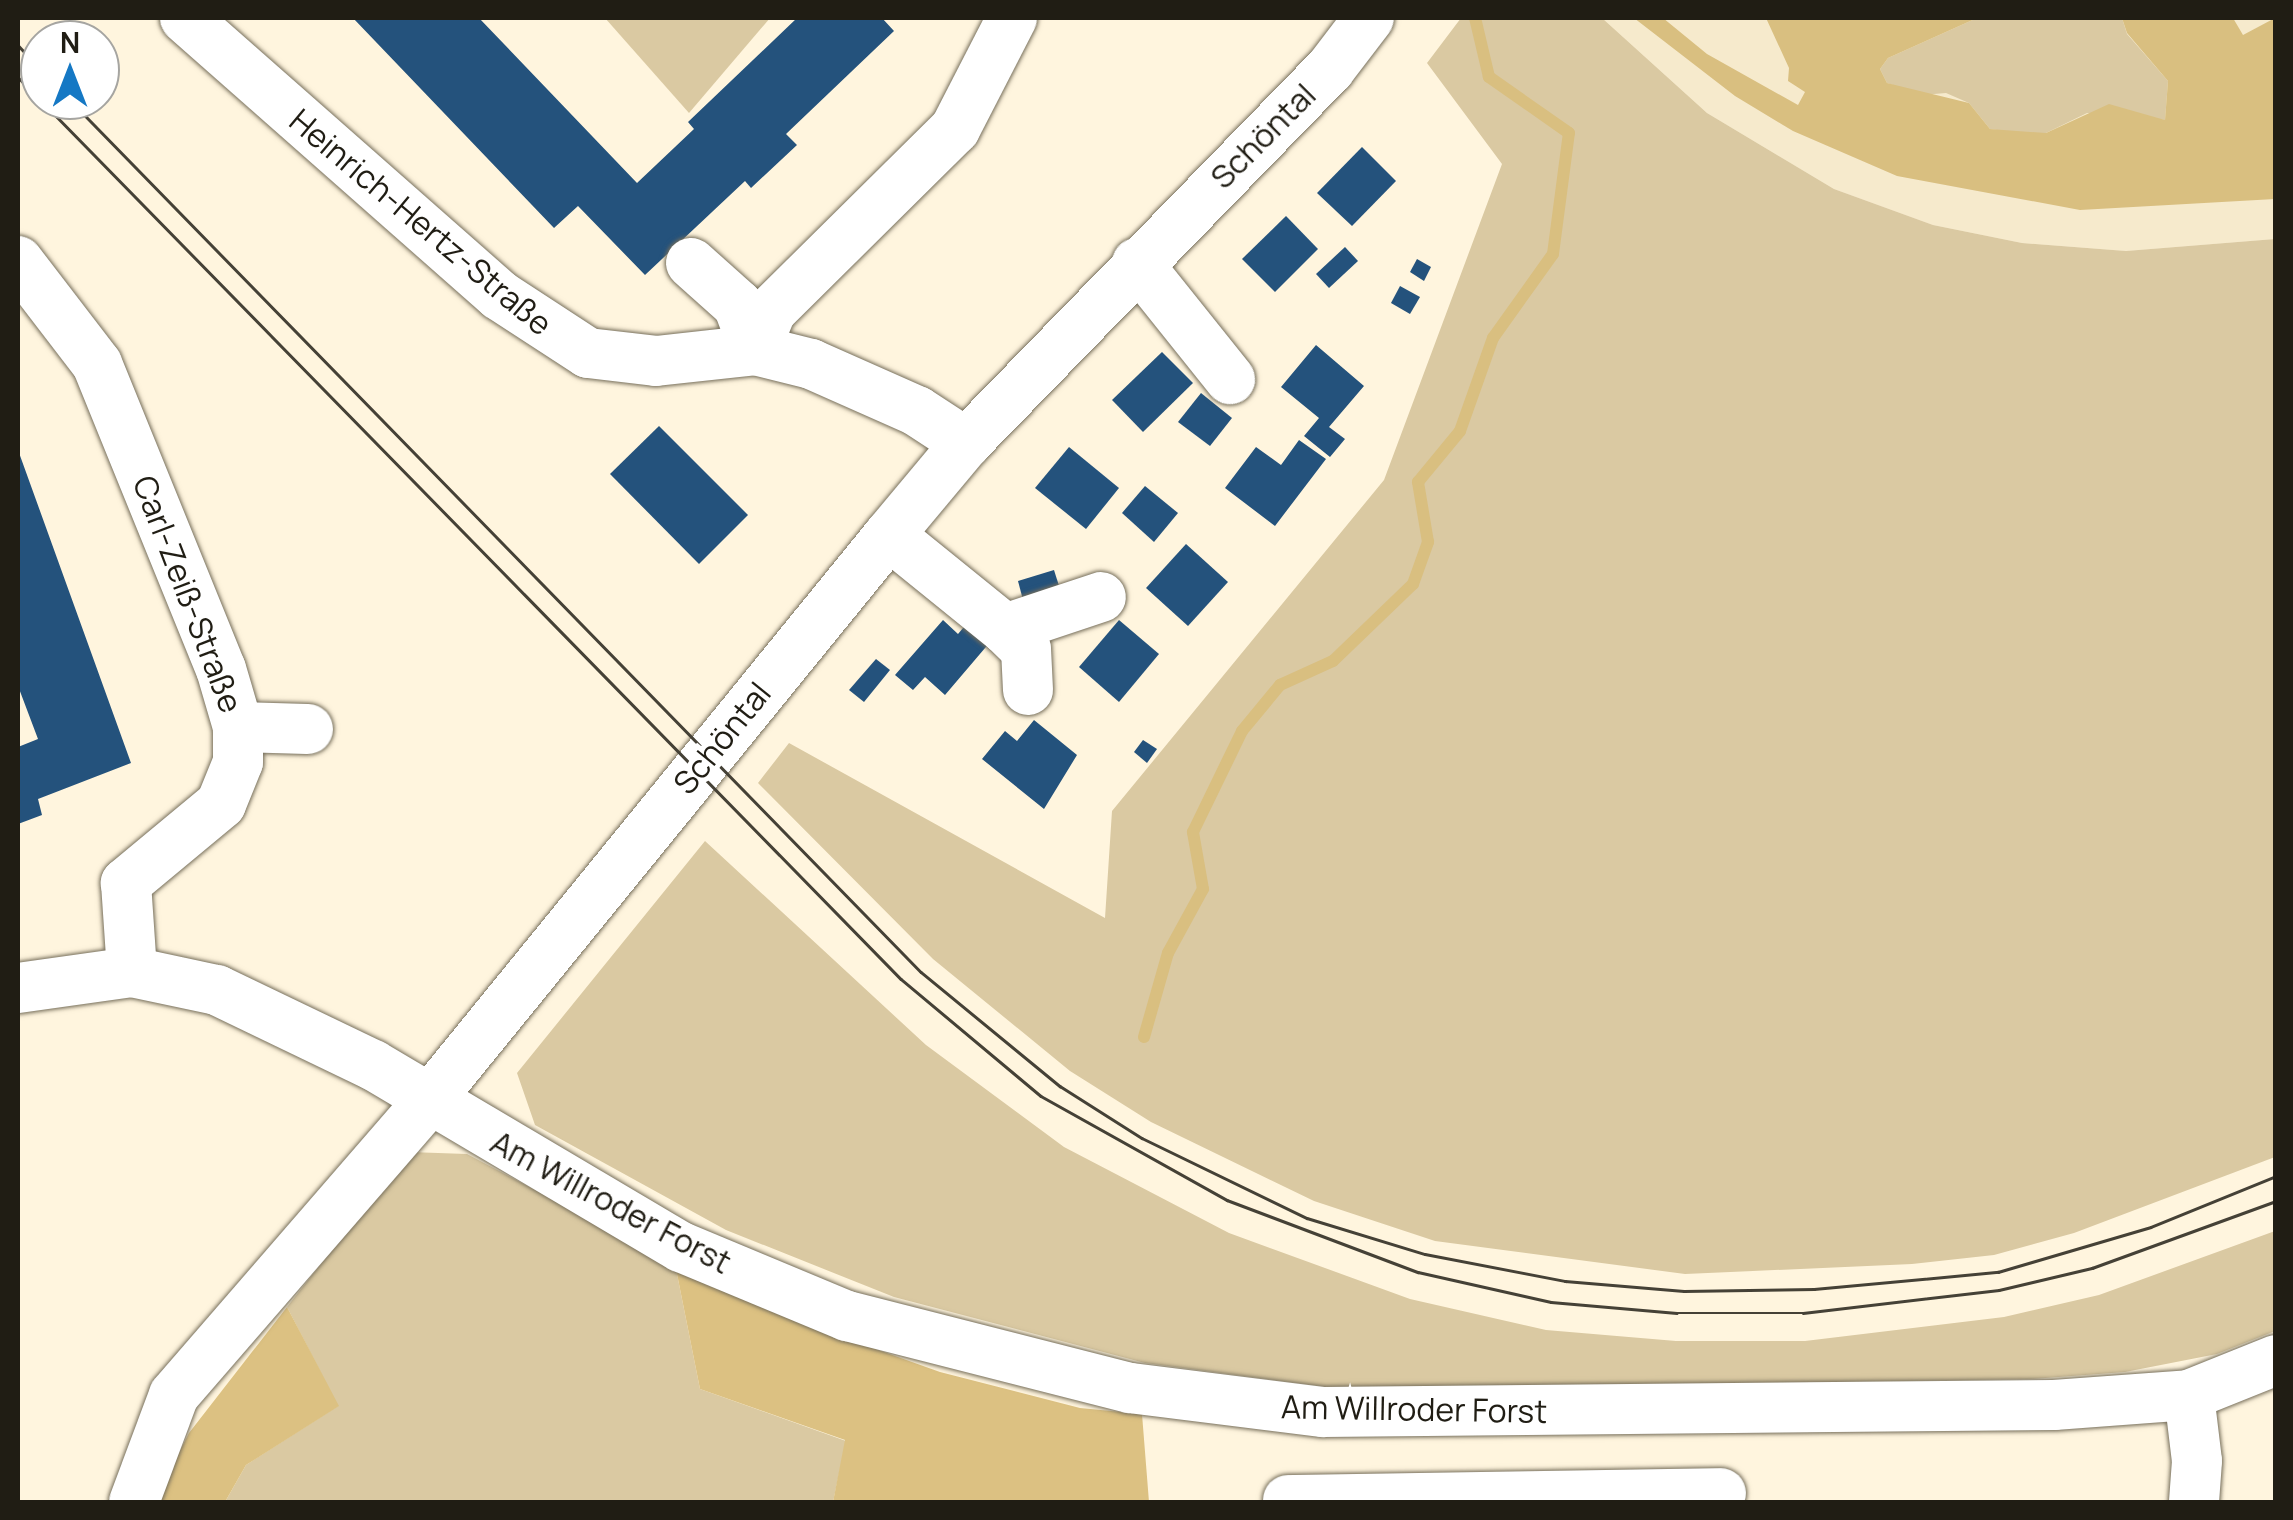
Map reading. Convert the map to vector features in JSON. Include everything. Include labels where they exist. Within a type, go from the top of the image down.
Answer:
[{"type":"street","name":"Heinrich-Hertz-Straße","points":[[184,18],[409,220],[544,328],[588,353],[656,361],[755,350],[810,364],[917,411],[966,442]]},
{"type":"street","points":[[755,350],[771,311],[956,128],[1012,18]]},
{"type":"street","name":"Schöntal","points":[[134,1502],[174,1395],[430,1099],[966,442],[1330,69],[1370,18]]},
{"type":"street","name":"Carl-Zeiß-Straße","points":[[18,262],[97,364],[200,615],[238,726],[238,762],[221,804],[126,883],[132,972]]},
{"type":"street","points":[[691,263],[738,305],[755,350]]},
{"type":"street","points":[[1137,263],[1161,285],[1201,350],[1230,379]]},
{"type":"street","points":[[889,535],[1026,650],[1028,690]]},
{"type":"street","points":[[1005,629],[1101,598]]},
{"type":"street","points":[[238,726],[308,729]]},
{"type":"street","name":"Am Willroder Forst","points":[[18,988],[132,972],[178,978],[256,1005],[430,1099],[681,1248],[847,1316],[1007,1361],[1130,1388],[1323,1412],[1721,1413],[2189,1395],[2276,1360]]},
{"type":"street","points":[[2189,1395],[2198,1461],[2194,1502]]},
{"type":"street","points":[[1288,1500],[1720,1498],[1721,1413]]},
{"type":"shaded area","points":[[605,18],[770,18],[689,113]]},
{"type":"shaded area","points":[[1461,18],[1602,18],[1707,113],[1834,189],[1933,225],[2022,243],[2126,251],[2275,239],[2275,1157],[2074,1233],[1994,1255],[1912,1264],[1685,1274],[1435,1241],[1314,1201],[1151,1122],[1070,1071],[933,959],[758,783],[789,743],[1105,918],[1112,811],[1384,480],[1502,164],[1427,63]]},
{"type":"shaded area","points":[[1602,18],[2275,18],[2275,239],[2126,251],[2022,243],[1933,225],[1834,189],[1707,113]]},
{"type":"shaded area","points":[[1634,18],[1663,18],[1707,54],[1798,105],[1805,92],[1788,81],[1789,68],[1766,18],[1977,18],[1888,58],[1880,69],[1887,83],[1969,103],[1990,129],[2046,133],[2109,104],[2165,120],[2168,81],[2127,33],[2122,18],[2233,18],[2243,35],[2275,18],[2275,199],[2080,210],[1897,176],[1793,131],[1735,96]]},
{"type":"shaded area","points":[[1977,18],[2122,18],[2127,34],[2168,81],[2165,120],[2087,113],[2046,133],[2018,133],[1990,129],[1969,103],[1946,93],[1922,95],[1887,83],[1880,69],[1888,58]]},
{"type":"shaded area","points":[[705,841],[926,1045],[1064,1147],[1229,1233],[1410,1299],[1546,1330],[1676,1341],[1805,1341],[2004,1317],[2099,1295],[2275,1231],[2275,1331],[2217,1354],[2125,1372],[2031,1379],[1350,1390],[1145,1363],[894,1297],[726,1230],[535,1125],[517,1073]]},
{"type":"shaded area","points":[[409,1152],[467,1154],[675,1264],[700,1389],[846,1441],[833,1502],[225,1502],[246,1465],[338,1406],[287,1307]]},
{"type":"shaded area","points":[[675,1264],[786,1317],[940,1372],[1080,1408],[1142,1414],[1149,1502],[833,1502],[845,1440],[700,1389]]},
{"type":"shaded area","points":[[287,1307],[339,1406],[246,1465],[225,1502],[154,1502],[189,1433]]},
{"type":"building","points":[[353,18],[479,18],[637,183],[694,129],[688,122],[797,18],[882,18],[894,31],[786,134],[797,145],[751,188],[745,181],[645,275],[578,206],[554,228]]},
{"type":"building","points":[[1362,147],[1396,181],[1352,226],[1317,193]]},
{"type":"building","points":[[1286,216],[1318,249],[1275,292],[1242,259]]},
{"type":"building","points":[[1345,247],[1358,261],[1329,288],[1316,274]]},
{"type":"building","points":[[1417,259],[1431,267],[1424,281],[1410,272]]},
{"type":"building","points":[[1400,286],[1420,297],[1410,314],[1391,303]]},
{"type":"building","points":[[1316,345],[1364,386],[1329,427],[1345,439],[1330,457],[1304,436],[1319,418],[1281,387]]},
{"type":"building","points":[[1162,352],[1193,383],[1143,432],[1112,400]]},
{"type":"building","points":[[1201,393],[1232,418],[1210,446],[1178,422]]},
{"type":"building","points":[[659,426],[748,515],[699,564],[610,474]]},
{"type":"building","points":[[1299,440],[1326,459],[1275,526],[1225,488],[1256,447],[1281,465]]},
{"type":"building","points":[[1069,447],[1119,488],[1086,529],[1035,488]]},
{"type":"building","points":[[18,450],[131,763],[38,799],[42,815],[18,824],[18,747],[38,739],[18,686]]},
{"type":"building","points":[[1145,486],[1178,513],[1154,542],[1122,513]]},
{"type":"building","points":[[1186,544],[1228,582],[1188,626],[1146,588]]},
{"type":"building","points":[[1054,570],[1060,589],[1023,600],[1018,581]]},
{"type":"building","points":[[943,620],[958,634],[968,622],[991,641],[945,695],[925,677],[913,690],[895,675]]},
{"type":"building","points":[[1119,620],[1159,654],[1119,702],[1079,667]]},
{"type":"building","points":[[876,659],[890,670],[864,702],[849,690]]},
{"type":"building","points":[[1034,720],[1077,755],[1044,809],[982,759],[1005,731],[1017,741]]},
{"type":"building","points":[[1143,740],[1157,749],[1147,763],[1134,752]]},
{"type":"waterway","points":[[1144,1037],[1168,953],[1203,889],[1193,832],[1242,731],[1280,685],[1333,661],[1413,584],[1428,542],[1418,482],[1460,431],[1493,338],[1553,254],[1569,133],[1489,77],[1475,18]]},
{"type":"tram line","points":[[18,77],[901,979],[1041,1096],[1227,1200],[1418,1272],[1551,1302],[1677,1313],[1803,1313],[1999,1290],[2092,1268],[2276,1201]]},
{"type":"tram line","points":[[90,120],[921,972],[1060,1086],[1142,1138],[1307,1218],[1425,1254],[1565,1281],[1684,1291],[1814,1289],[1998,1272],[2151,1227],[2276,1176]]}]
